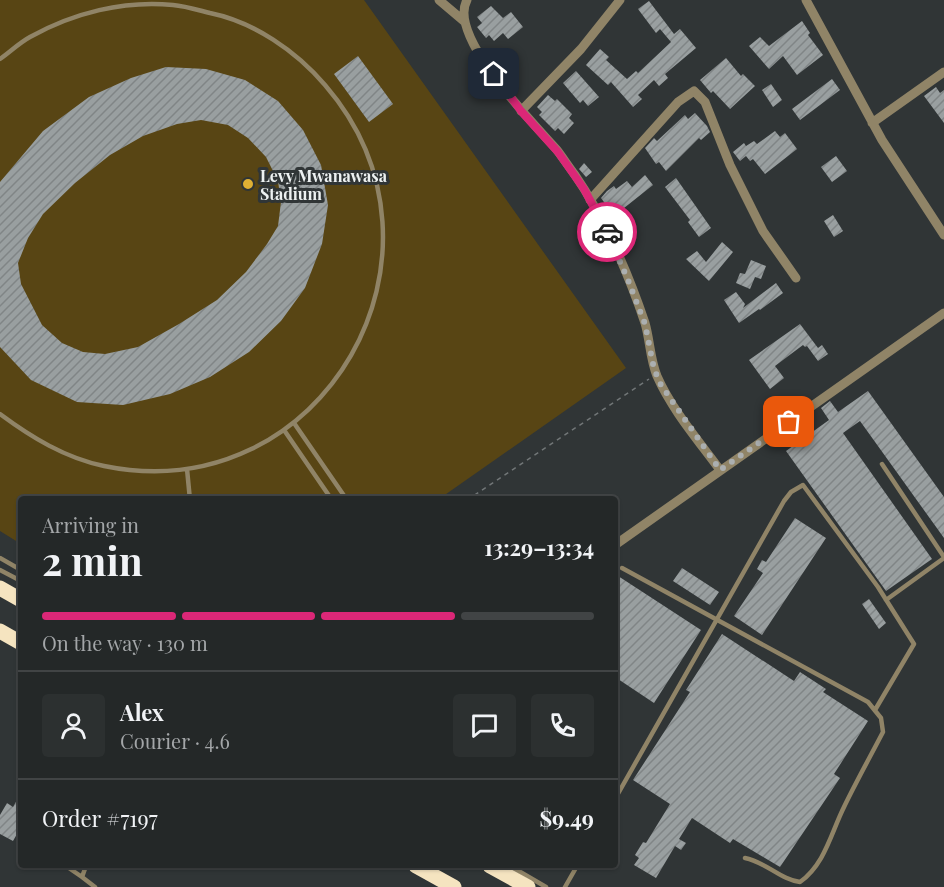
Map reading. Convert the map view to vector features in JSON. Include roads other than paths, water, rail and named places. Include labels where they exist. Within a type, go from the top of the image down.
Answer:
[{"type":"highway","points":[[0,588],[18,598]]},
{"type":"highway","points":[[0,631],[18,641]]},
{"type":"highway","points":[[420,868],[454,887]]},
{"type":"highway","points":[[494,868],[528,887]]},
{"type":"street","points":[[439,0],[465,22]]},
{"type":"street","points":[[467,0],[463,7],[469,36],[480,56],[521,111],[558,152],[590,200],[628,280],[641,314],[657,375],[670,400],[720,470]]},
{"type":"street","points":[[521,111],[580,50],[621,0]]},
{"type":"street","points":[[806,0],[872,123],[944,235]]},
{"type":"street","points":[[872,123],[944,72]]},
{"type":"street","points":[[590,200],[678,102],[694,91],[705,102],[730,165],[763,231],[796,278]]},
{"type":"street","points":[[618,543],[944,313]]},
{"type":"lane","points":[[0,60],[28,38],[74,16],[123,5],[173,5],[223,15],[269,36],[309,67],[342,105],[366,150],[380,198],[384,249],[376,299],[358,346],[330,388],[294,423],[259,445],[225,459],[187,469],[147,471],[104,466],[66,454],[47,445],[28,435],[0,414]]},
{"type":"lane","points":[[294,423],[344,496]]},
{"type":"lane","points":[[284,430],[329,496]]},
{"type":"lane","points":[[882,464],[944,558],[886,600]]},
{"type":"lane","points":[[187,469],[190,496]]},
{"type":"lane","points":[[618,794],[784,501],[791,492],[803,485],[886,600],[914,644],[875,710]]},
{"type":"lane","points":[[0,558],[18,568]]},
{"type":"lane","points":[[622,568],[868,702],[881,718],[883,732],[843,808],[821,860],[808,877],[800,882],[793,881],[766,864],[745,858]]},
{"type":"lane","points":[[0,570],[18,579]]},
{"type":"lane","points":[[69,868],[95,887]]},
{"type":"lane","points":[[82,877],[85,868]]},
{"type":"lane","points":[[513,868],[546,887]]},
{"type":"lane","points":[[565,887],[577,868]]},
{"type":"place","name":"Levy Mwanawasa Stadium","points":[[248,184]]}]
